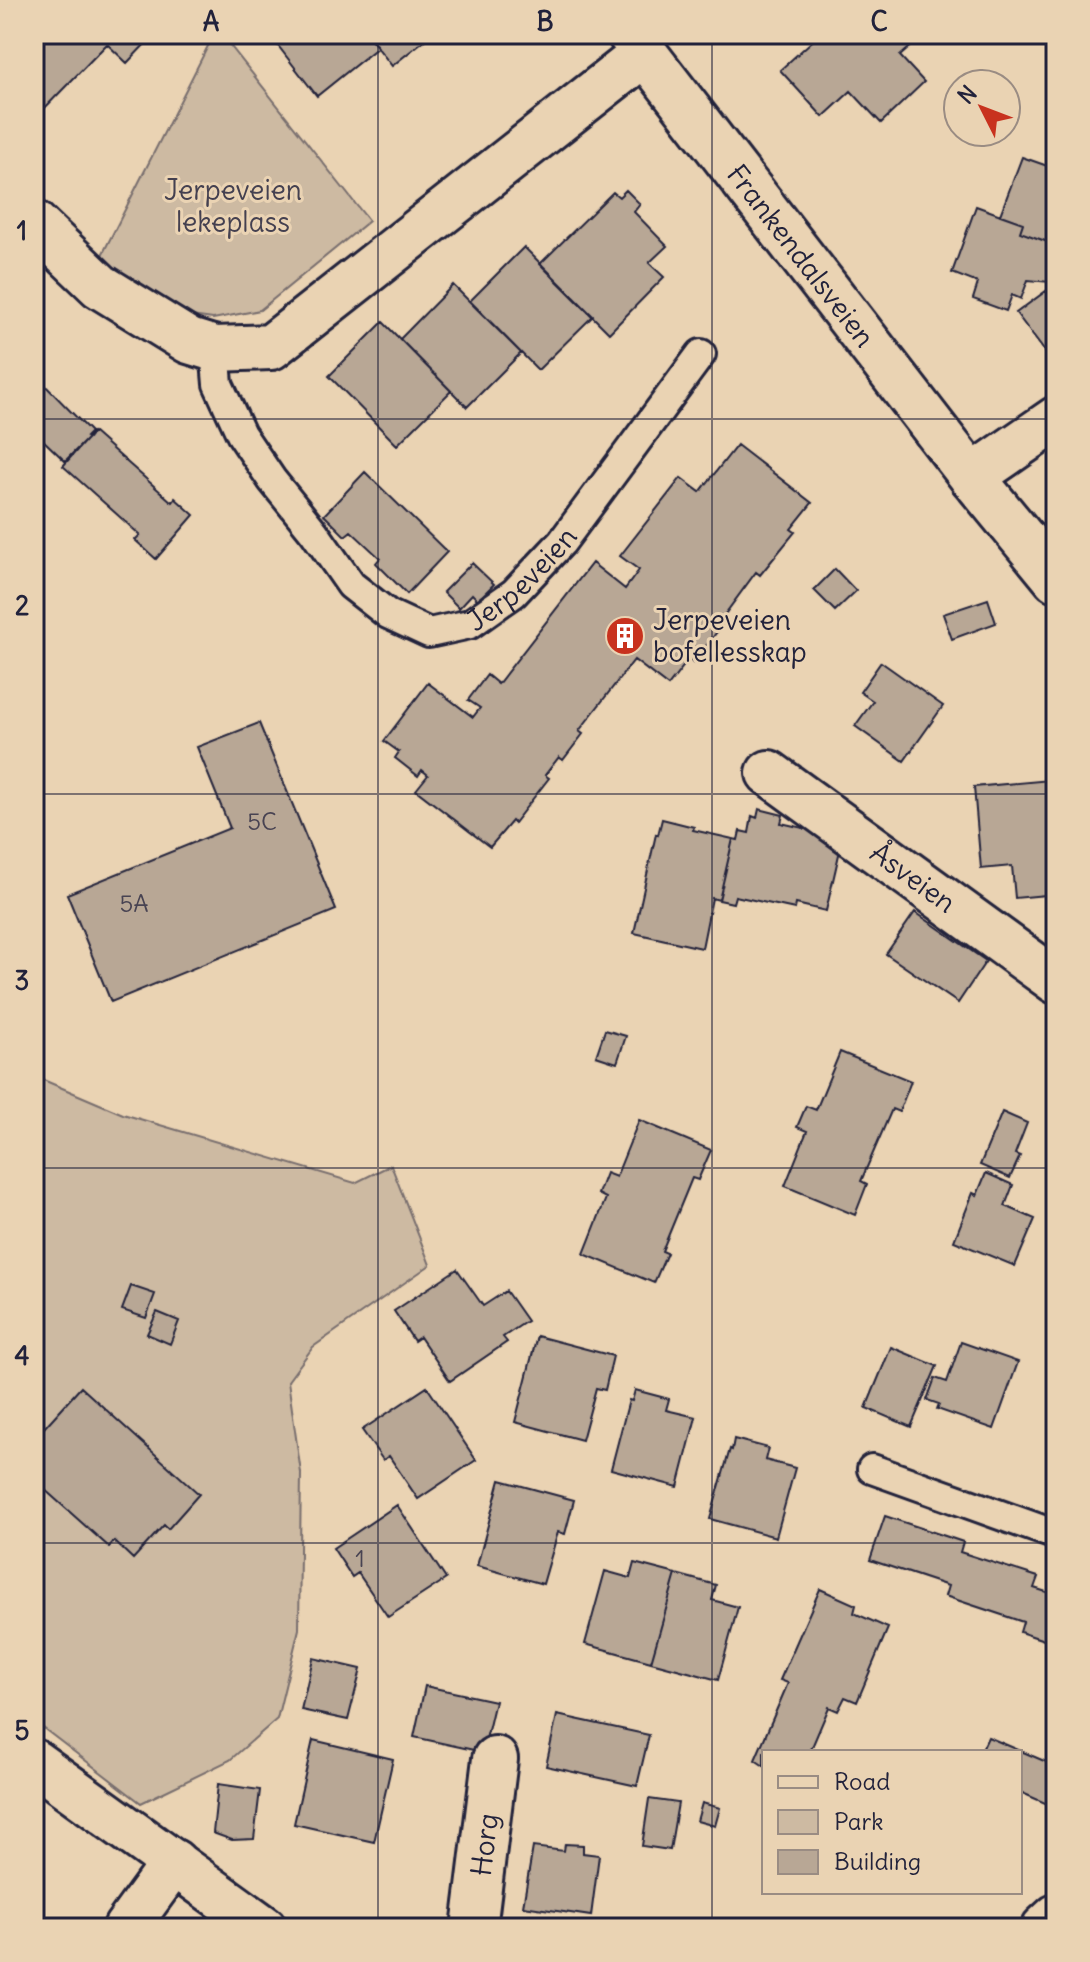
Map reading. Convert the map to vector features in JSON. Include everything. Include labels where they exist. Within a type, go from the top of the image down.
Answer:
[{"type":"street","points":[[34,223],[100,286],[189,341],[215,349],[271,347],[637,44]]},
{"type":"street","name":"Frankendalsveien","points":[[637,44],[972,477],[1056,579]]},
{"type":"street","points":[[972,477],[1056,419]]},
{"type":"street","name":"Åsveien","points":[[769,773],[1056,981]]},
{"type":"street","name":"Horg","points":[[474,1928],[495,1759]]},
{"type":"street","points":[[34,1762],[264,1928]]},
{"type":"street","points":[[126,1928],[174,1862]]},
{"type":"street","points":[[1044,1928],[1056,1917]]},
{"type":"lane","name":"Jerpeveien","points":[[215,349],[218,384],[241,434],[351,585],[388,614],[429,633],[470,624],[514,593],[562,542],[701,354]]},
{"type":"lane","points":[[872,1469],[1056,1535]]},
{"type":"green space","name":"Jerpeveien lekeplass","points":[[214,34],[221,34],[369,221],[260,310],[213,319],[184,315],[154,304],[100,259]]},
{"type":"green space","points":[[34,1076],[123,1114],[355,1183],[391,1165],[430,1265],[313,1347],[288,1381],[301,1473],[299,1629],[277,1719],[230,1760],[141,1803],[34,1721]]},
{"type":"building","points":[[34,34],[140,34],[148,41],[127,63],[107,44],[36,117]]},
{"type":"building","points":[[269,34],[367,34],[378,47],[317,96]]},
{"type":"building","points":[[367,34],[432,34],[392,66]]},
{"type":"building","points":[[820,34],[925,34],[900,56],[924,82],[881,123],[851,91],[823,117],[780,70]]},
{"type":"building","points":[[1022,157],[1056,169],[1056,245],[1020,232],[1023,223],[1000,215]]},
{"type":"building","points":[[626,190],[640,204],[634,212],[667,246],[649,263],[664,277],[609,333],[540,264],[613,192],[619,197]]},
{"type":"building","points":[[976,206],[1023,223],[1020,232],[1054,244],[1050,282],[1028,280],[1021,299],[1012,295],[1006,311],[973,299],[978,283],[952,273]]},
{"type":"building","points":[[524,247],[593,316],[538,370],[470,301]]},
{"type":"building","points":[[453,285],[521,353],[467,407],[400,339]]},
{"type":"building","points":[[1046,291],[1056,304],[1056,352],[1049,357],[1016,313]]},
{"type":"building","points":[[383,322],[451,391],[397,445],[329,376]]},
{"type":"building","points":[[34,374],[91,432],[65,461],[43,440],[34,449]]},
{"type":"building","points":[[93,432],[172,502],[175,498],[194,515],[156,559],[135,540],[140,535],[63,466]]},
{"type":"building","name":"Jerpeveien bofellesskap","points":[[737,445],[812,503],[791,529],[795,532],[760,575],[756,572],[723,617],[726,620],[693,663],[689,659],[668,686],[634,660],[579,731],[583,734],[563,760],[559,757],[545,775],[549,778],[514,823],[512,821],[490,847],[416,790],[428,775],[422,770],[418,776],[395,758],[399,752],[384,741],[428,683],[473,717],[480,708],[468,700],[487,675],[498,684],[592,563],[625,589],[639,570],[620,556],[681,478],[700,492]]},
{"type":"building","points":[[365,472],[447,552],[407,594],[376,563],[380,558],[351,531],[345,536],[324,515]]},
{"type":"building","points":[[472,563],[494,584],[478,600],[472,594],[459,608],[443,592]]},
{"type":"building","points":[[835,569],[856,591],[835,611],[814,590]]},
{"type":"building","points":[[988,599],[996,623],[952,639],[943,614]]},
{"type":"building","points":[[881,662],[943,706],[904,761],[855,726],[873,701],[860,692]]},
{"type":"building","points":[[259,723],[336,910],[111,1002],[67,894],[230,828],[197,747]]},
{"type":"building","points":[[1050,780],[1053,813],[1056,813],[1056,894],[1015,898],[1012,866],[981,869],[974,787]]},
{"type":"building","points":[[759,809],[783,815],[781,823],[843,837],[826,911],[796,904],[795,909],[735,896],[733,903],[719,900],[733,839],[738,840],[740,831],[749,833],[752,816],[757,818]]},
{"type":"building","points":[[662,819],[733,839],[719,900],[712,898],[702,948],[634,933]]},
{"type":"building","points":[[915,912],[986,961],[958,1003],[886,954]]},
{"type":"building","points":[[605,1030],[626,1036],[617,1063],[596,1056]]},
{"type":"building","points":[[840,1052],[911,1081],[899,1112],[892,1109],[861,1181],[867,1184],[855,1215],[785,1186],[807,1131],[797,1127],[806,1106],[816,1110]]},
{"type":"building","points":[[1002,1112],[1027,1123],[1015,1154],[1020,1156],[1010,1178],[980,1165]]},
{"type":"building","points":[[639,1120],[711,1150],[698,1180],[692,1178],[662,1251],[667,1253],[654,1283],[584,1254],[606,1198],[598,1194],[606,1173],[616,1177]]},
{"type":"building","points":[[986,1173],[1013,1185],[1005,1206],[1035,1219],[1015,1266],[954,1241],[973,1193],[977,1195]]},
{"type":"building","points":[[457,1269],[483,1306],[506,1291],[527,1321],[503,1337],[507,1342],[450,1381],[420,1337],[414,1341],[394,1311]]},
{"type":"building","points":[[131,1286],[155,1294],[146,1318],[122,1310]]},
{"type":"building","points":[[157,1312],[179,1321],[170,1344],[147,1334]]},
{"type":"building","points":[[537,1336],[613,1356],[605,1390],[596,1388],[582,1440],[515,1422]]},
{"type":"building","points":[[961,1342],[1018,1362],[994,1429],[937,1409],[939,1404],[927,1400],[935,1378],[947,1382]]},
{"type":"building","points":[[891,1347],[937,1366],[911,1427],[866,1408]]},
{"type":"building","points":[[81,1387],[199,1494],[168,1529],[164,1525],[133,1559],[114,1541],[109,1547],[34,1480],[34,1439]]},
{"type":"building","points":[[427,1387],[476,1460],[418,1499],[389,1456],[383,1460],[362,1430]]},
{"type":"building","points":[[635,1390],[669,1399],[666,1410],[696,1417],[678,1487],[611,1469],[629,1400],[632,1401]]},
{"type":"building","points":[[734,1439],[768,1448],[765,1460],[795,1468],[776,1537],[710,1519]]},
{"type":"building","points":[[500,1480],[574,1500],[565,1534],[558,1532],[543,1584],[477,1566]]},
{"type":"building","points":[[397,1505],[446,1579],[388,1617],[358,1573],[352,1577],[333,1548]]},
{"type":"building","points":[[885,1516],[963,1542],[960,1552],[1038,1577],[1034,1588],[1056,1595],[1056,1644],[1020,1632],[1023,1622],[945,1596],[948,1586],[870,1560]]},
{"type":"building","points":[[634,1563],[676,1574],[651,1662],[585,1644],[605,1571],[630,1578]]},
{"type":"building","points":[[676,1574],[716,1585],[712,1600],[738,1607],[718,1680],[651,1662]]},
{"type":"building","points":[[820,1589],[856,1605],[854,1613],[888,1628],[857,1702],[845,1697],[838,1711],[829,1707],[811,1750],[762,1750],[762,1765],[755,1760],[788,1683],[780,1680]]},
{"type":"building","points":[[313,1658],[361,1669],[348,1720],[301,1710]]},
{"type":"building","points":[[425,1686],[495,1701],[483,1752],[414,1737]]},
{"type":"building","points":[[557,1715],[649,1735],[637,1786],[546,1766]]},
{"type":"building","points":[[988,1737],[1018,1750],[982,1750]]},
{"type":"building","points":[[313,1740],[393,1759],[374,1842],[294,1824]]},
{"type":"building","points":[[1022,1752],[1056,1766],[1056,1797],[1052,1806],[1022,1793]]},
{"type":"building","points":[[218,1784],[260,1790],[254,1839],[232,1840],[213,1833]]},
{"type":"building","points":[[649,1799],[678,1803],[670,1850],[642,1846]]},
{"type":"building","points":[[702,1803],[720,1808],[715,1826],[697,1821]]},
{"type":"building","points":[[565,1844],[583,1845],[583,1853],[599,1855],[591,1916],[523,1906],[533,1847],[564,1851]]},
{"type":"place","name":"Jerpeveien bofellesskap","points":[[625,636]]}]
